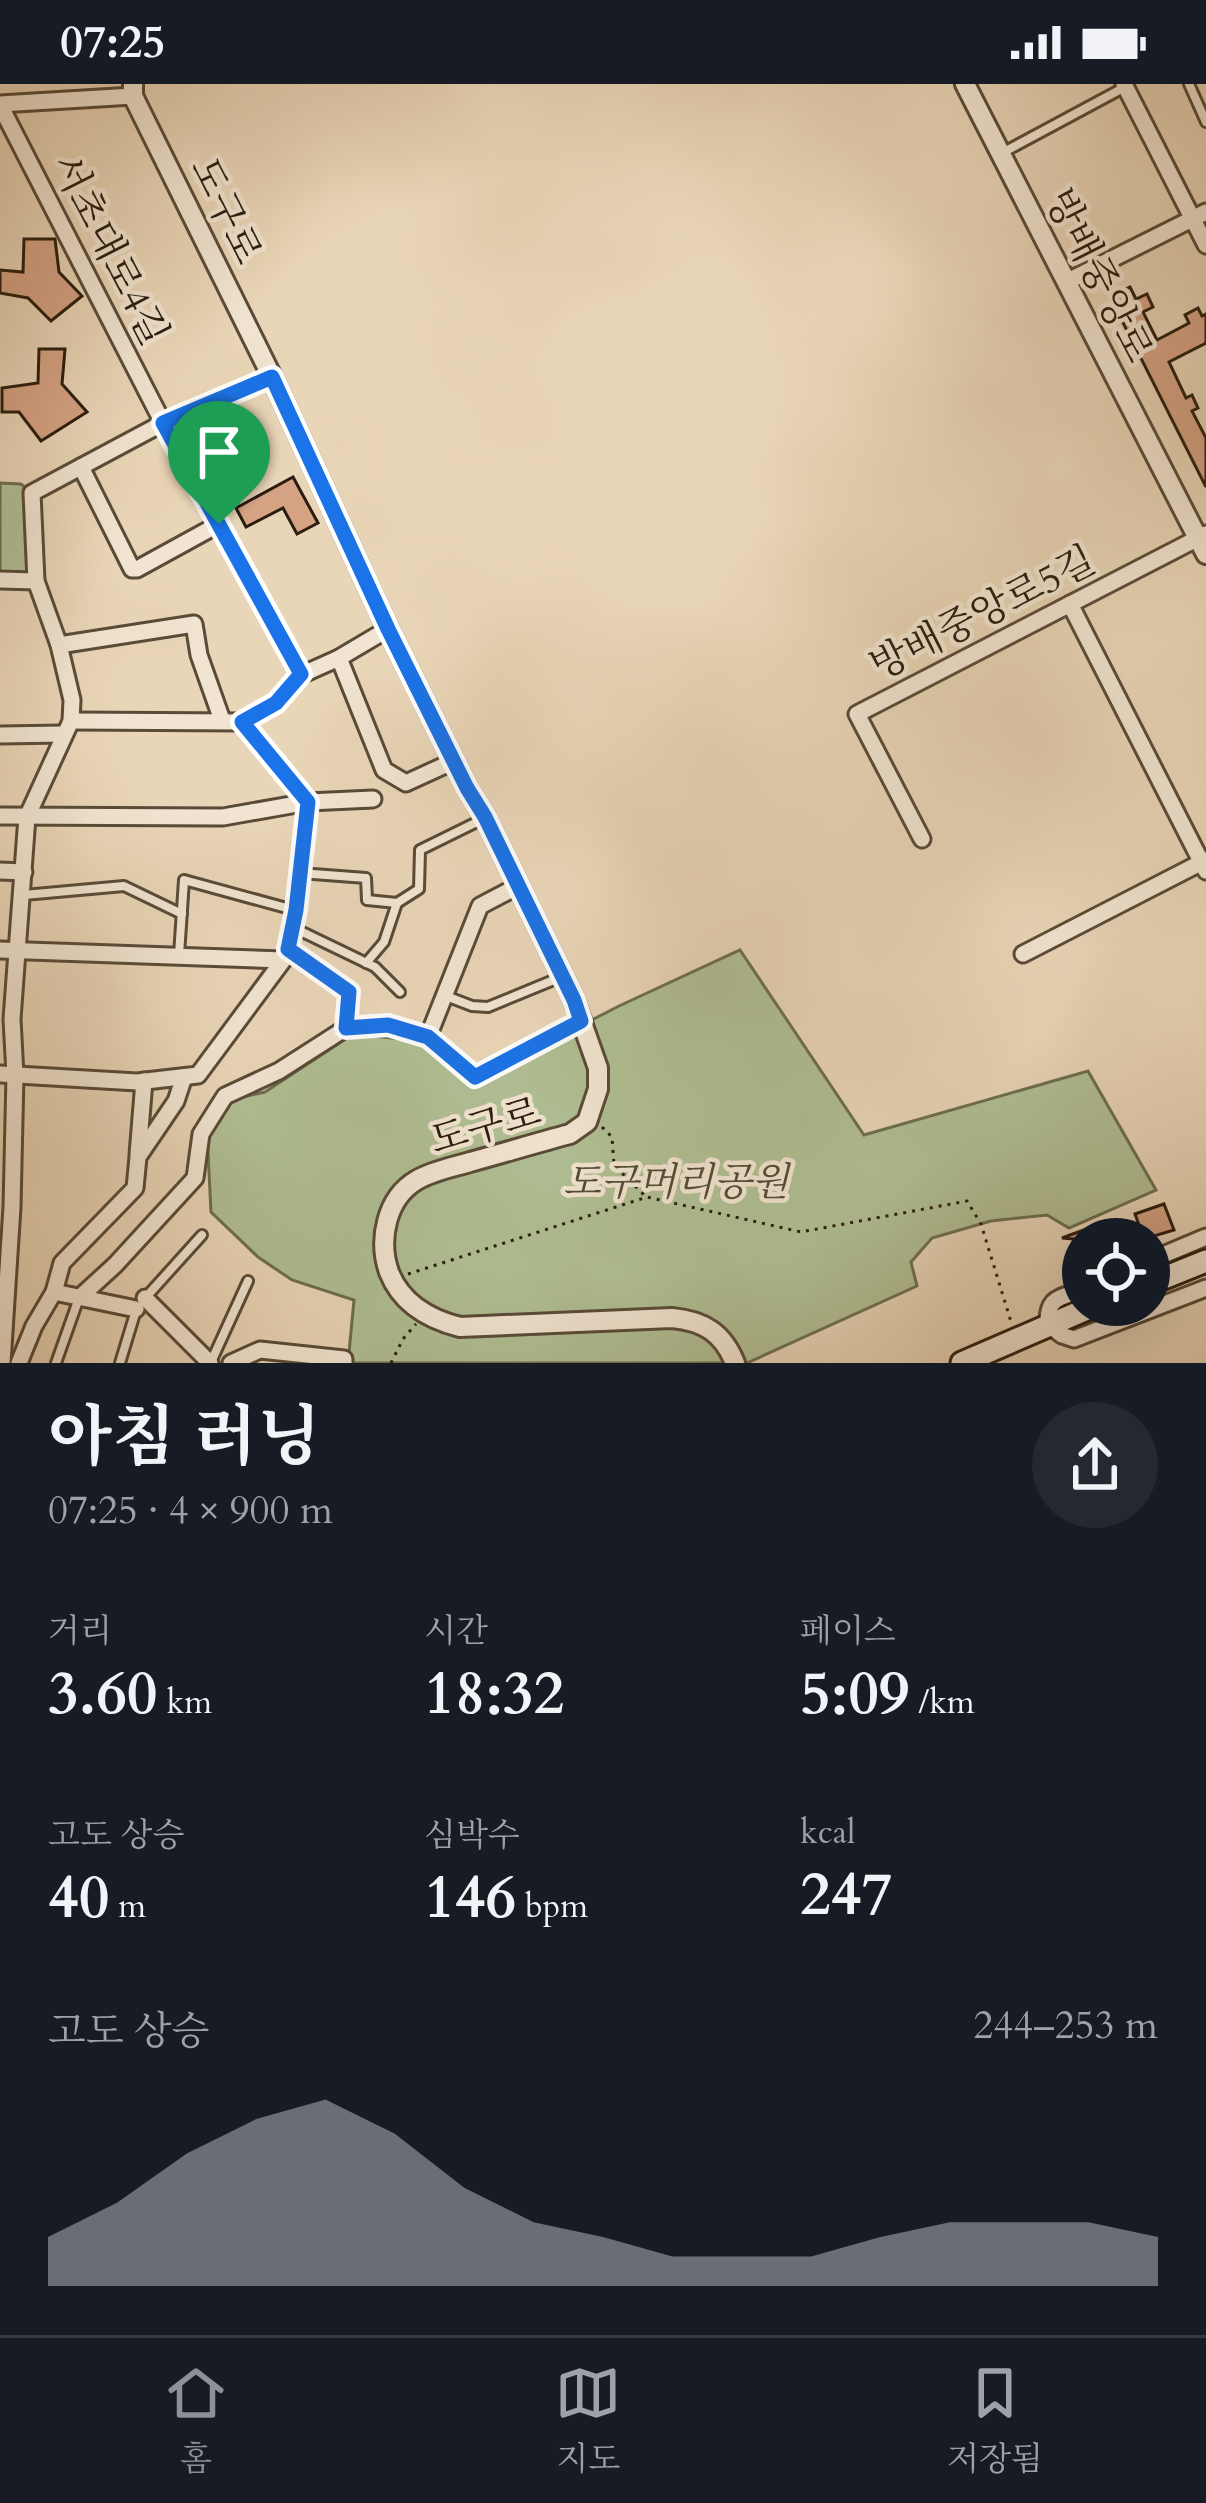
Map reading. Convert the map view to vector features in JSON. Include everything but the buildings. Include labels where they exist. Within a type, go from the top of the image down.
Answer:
[{"type":"main road","points":[[1170,1276],[1206,1261]]},
{"type":"main road","points":[[962,1363],[1062,1318]]},
{"type":"street","name":"방배중앙로","points":[[964,84],[1203,542]]},
{"type":"street","points":[[1124,85],[1199,216],[1206,245]]},
{"type":"street","points":[[0,105],[26,93],[133,90]]},
{"type":"street","name":"도구로","points":[[133,90],[388,629],[562,976],[598,1068],[598,1089],[587,1122],[570,1134],[428,1174],[406,1188],[384,1235],[393,1281]]},
{"type":"street","name":"서초대로4길","points":[[0,105],[163,423],[301,674]]},
{"type":"street","points":[[1066,282],[1199,216]]},
{"type":"street","points":[[2,1363],[13,1019],[9,950],[22,895],[26,817],[67,728],[71,700],[59,645],[36,581],[32,493],[163,423],[272,377]]},
{"type":"street","points":[[81,467],[132,569],[219,524]]},
{"type":"street","name":"방배중앙로5길","points":[[922,838],[857,714],[1070,604],[1203,542]]},
{"type":"street","points":[[0,580],[36,581]]},
{"type":"street","points":[[1023,954],[1204,864],[1070,604]]},
{"type":"street","points":[[59,645],[194,624],[199,655],[222,720]]},
{"type":"street","points":[[0,735],[242,722],[276,703],[301,674],[388,629]]},
{"type":"street","points":[[339,658],[384,770],[406,783],[454,760]]},
{"type":"street","points":[[8,1075],[143,1081],[198,1076],[285,955],[308,802],[242,722]]},
{"type":"street","points":[[0,816],[223,817],[308,802],[373,799]]},
{"type":"street","points":[[0,871],[24,872]]},
{"type":"street","points":[[428,1037],[481,906],[518,886]]},
{"type":"street","points":[[9,950],[179,957],[285,955],[349,992],[346,1028]]},
{"type":"street","points":[[79,1298],[195,1178],[201,1134],[225,1096],[279,1071],[346,1028],[388,1025],[428,1037],[475,1077],[581,1021]]},
{"type":"street","points":[[138,1157],[176,1101],[184,1077]]},
{"type":"street","points":[[19,1363],[54,1292],[62,1263],[135,1187],[143,1081]]},
{"type":"street","points":[[1170,1252],[1206,1237]]},
{"type":"street","points":[[393,1281],[410,1303],[460,1327],[690,1320],[718,1334],[735,1363]]},
{"type":"street","points":[[1062,1299],[1049,1305],[1048,1324],[1074,1339],[1206,1288]]},
{"type":"street","points":[[54,1292],[141,1304],[210,1363]]},
{"type":"street","points":[[231,1363],[260,1350],[344,1361]]},
{"type":"lane","points":[[1189,84],[1206,122]]},
{"type":"lane","points":[[1000,154],[1124,85]]},
{"type":"lane","points":[[1195,97],[1206,93]]},
{"type":"lane","points":[[366,962],[384,942],[397,903],[418,889],[420,850],[485,817]]},
{"type":"lane","points":[[298,873],[366,878],[367,899],[397,903]]},
{"type":"lane","points":[[179,957],[184,880],[293,918],[375,967],[400,992]]},
{"type":"lane","points":[[22,895],[124,886],[182,914]]},
{"type":"lane","points":[[445,995],[488,1007],[562,976]]},
{"type":"lane","points":[[120,1363],[141,1304],[202,1235]]},
{"type":"lane","points":[[210,1363],[248,1281]]},
{"type":"lane","points":[[56,1363],[79,1298]]},
{"type":"path","points":[[590,1114],[612,1137],[614,1165],[646,1197]]},
{"type":"path","points":[[393,1281],[426,1266],[646,1197],[801,1232],[967,1201],[981,1224],[1016,1337]]},
{"type":"path","points":[[392,1363],[403,1339],[425,1313]]},
{"type":"green space","points":[[0,483],[21,484],[32,493],[33,577],[0,574]]},
{"type":"green space","name":"도구머리공원","points":[[740,950],[864,1135],[1088,1071],[1156,1190],[1092,1218],[1062,1218],[1062,1224],[1047,1215],[991,1221],[932,1238],[911,1262],[917,1286],[747,1363],[348,1363],[354,1300],[292,1280],[258,1257],[211,1212],[207,1132],[225,1101],[265,1092],[353,1034],[421,1041],[473,1081]]},
{"type":"route","points":[[272,377],[388,629],[485,817],[581,1021],[475,1077],[428,1037],[388,1025],[346,1028],[349,992],[288,949],[308,802],[242,722],[276,703],[301,674],[219,524],[163,423],[272,377]]}]
